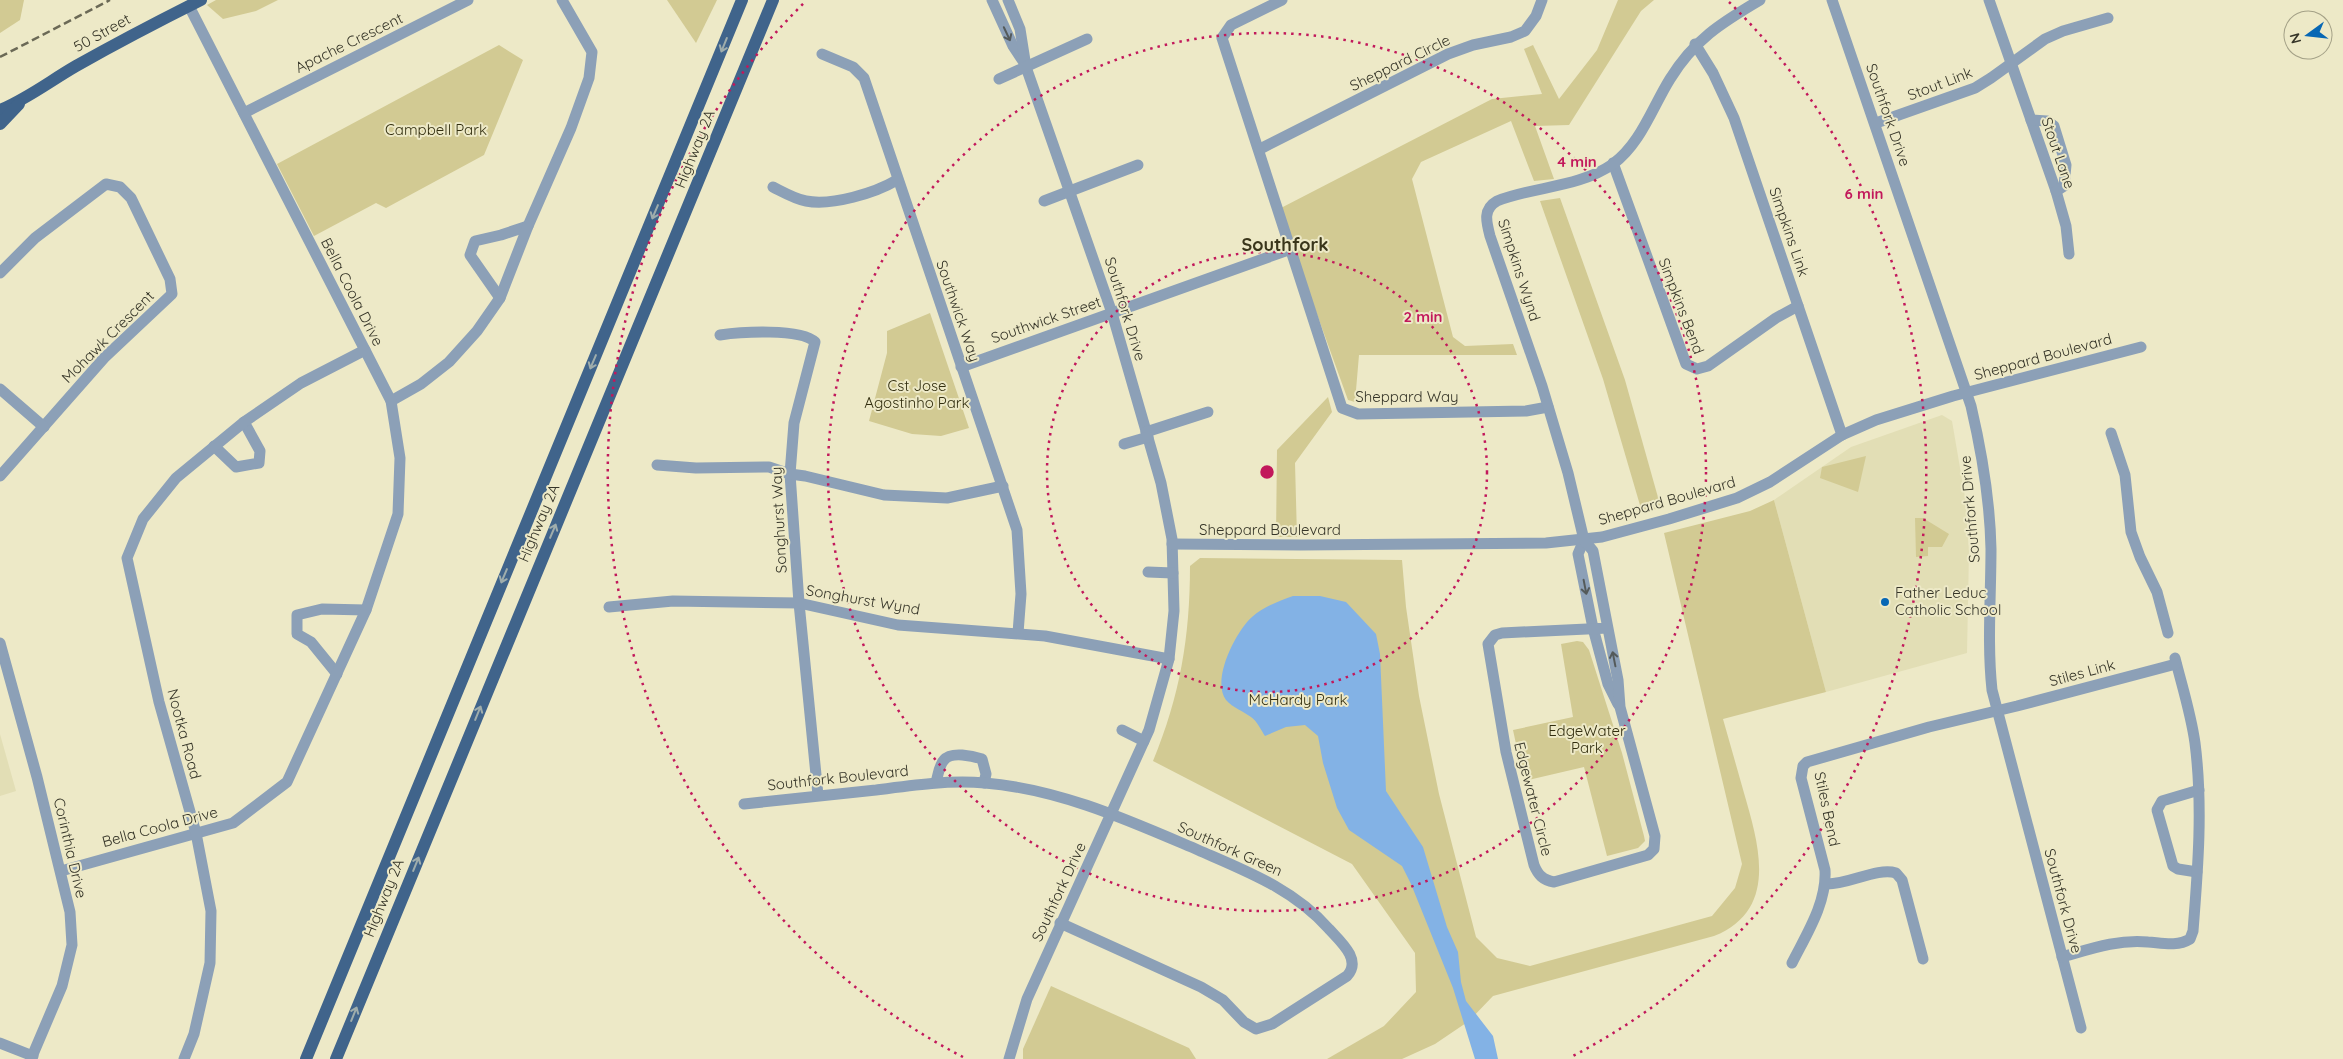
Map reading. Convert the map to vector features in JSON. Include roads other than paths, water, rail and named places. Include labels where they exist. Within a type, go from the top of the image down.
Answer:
[{"type":"main road","name":"50 Street","points":[[0,110],[22,101],[65,72],[111,46],[201,0]]},
{"type":"main road","name":"Highway 2A","points":[[306,1059],[742,0]]},
{"type":"main road","name":"Highway 2A","points":[[336,1059],[773,0]]},
{"type":"main road","name":"50 Street","points":[[0,124],[22,101]]},
{"type":"street","name":"Apache Crescent","points":[[244,113],[468,0]]},
{"type":"street","points":[[391,401],[420,384],[449,362],[477,331],[500,298],[590,78],[592,52],[562,0]]},
{"type":"street","name":"Southfork Drive","points":[[992,0],[1013,46],[1026,67]]},
{"type":"street","name":"Southfork Drive","points":[[1008,0],[1020,29],[1026,67],[1112,313],[1147,434],[1166,502],[1172,544],[1173,573],[1173,628],[1169,659],[1144,741],[1027,999],[1010,1059]]},
{"type":"street","points":[[1282,0],[1231,25],[1222,38],[1292,249]]},
{"type":"street","name":"Sheppard Circle","points":[[1260,149],[1448,54],[1473,45],[1519,35],[1530,25],[1542,0]]},
{"type":"street","name":"Simpkins Wynd","points":[[1584,540],[1570,482],[1548,407],[1490,236],[1486,215],[1488,208],[1497,200],[1570,183],[1613,163],[1635,140],[1669,80],[1695,44],[1714,28],[1760,0]]},
{"type":"street","name":"Southfork Drive","points":[[1832,0],[1967,393],[1982,459],[1989,517],[1991,577],[1989,656],[1996,711],[2081,1028]]},
{"type":"street","name":"Stout Lane","points":[[1989,0],[2056,191],[2066,226],[2069,254]]},
{"type":"street","name":"Bella Coola Drive","points":[[61,870],[233,823],[287,782],[366,610],[398,514],[400,458],[391,401],[188,6]]},
{"type":"street","name":"Stout Link","points":[[1876,124],[1975,88],[2011,64],[2032,47],[2054,35],[2108,18]]},
{"type":"street","points":[[999,79],[1087,39]]},
{"type":"street","name":"Simpkins Link","points":[[1695,44],[1713,73],[1734,118],[1842,435]]},
{"type":"street","name":"Southwick Way","points":[[822,54],[853,67],[864,78],[1003,486],[1017,530],[1020,559],[1021,594],[1018,632]]},
{"type":"street","points":[[2031,120],[2047,121],[2054,126],[2067,172],[2064,186],[2056,191]]},
{"type":"street","name":"Simpkins Bend","points":[[1613,163],[1686,364],[1697,368],[1708,366],[1776,318],[1798,306]]},
{"type":"street","points":[[1044,201],[1138,165]]},
{"type":"street","points":[[773,187],[806,201],[828,202],[862,195],[898,180]]},
{"type":"street","name":"Mohawk Crescent","points":[[0,273],[35,238],[106,184],[120,187],[130,198],[170,279],[172,294],[104,358],[0,476]]},
{"type":"street","points":[[500,298],[470,255],[475,241],[528,226]]},
{"type":"street","name":"Southwick Street","points":[[961,367],[1292,249]]},
{"type":"street","name":"Sheppard Way","points":[[1292,249],[1338,399],[1346,411],[1358,414],[1526,411],[1548,407]]},
{"type":"street","name":"Songhurst Way","points":[[720,335],[743,332],[772,332],[810,337],[815,342],[794,423],[790,474],[799,603],[818,795]]},
{"type":"street","name":"Sheppard Boulevard","points":[[1172,544],[1302,546],[1546,543],[1584,540],[1660,522],[1737,498],[1770,482],[1842,435],[1903,411],[2141,347]]},
{"type":"street","name":"Nootka Road","points":[[184,1059],[194,1034],[210,963],[211,911],[196,833],[159,702],[127,558],[143,518],[176,478],[244,422],[301,382],[365,350]]},
{"type":"street","points":[[0,389],[44,427]]},
{"type":"street","points":[[1124,444],[1208,412]]},
{"type":"street","points":[[214,446],[236,467],[259,463],[260,451],[244,422]]},
{"type":"street","points":[[2111,433],[2125,475],[2131,532],[2137,552],[2157,592],[2168,633]]},
{"type":"street","points":[[657,465],[696,468],[769,467],[790,474],[893,496],[947,498],[1003,486]]},
{"type":"street","points":[[1584,540],[1593,551],[1618,680],[1620,707],[1608,684],[1593,628],[1578,554],[1584,540]]},
{"type":"street","points":[[1148,572],[1173,573]]},
{"type":"street","name":"Songhurst Wynd","points":[[609,607],[673,601],[799,603],[898,625],[1018,632],[1169,659]]},
{"type":"street","points":[[337,674],[311,642],[297,634],[297,615],[322,608],[366,610]]},
{"type":"street","name":"Edgewater Circle","points":[[1608,628],[1502,633],[1495,636],[1488,644],[1506,752],[1534,865],[1536,871],[1543,878],[1554,882],[1642,858],[1652,853],[1654,849],[1655,836],[1620,707]]},
{"type":"street","name":"Corinthia Drive","points":[[0,643],[61,870],[70,912],[72,945],[62,986],[32,1058]]},
{"type":"street","name":"Stiles Link","points":[[1996,711],[2175,660],[2192,727],[2199,790]]},
{"type":"street","name":"Stiles Bend","points":[[1792,964],[1824,895],[1826,884],[1825,870],[1801,778],[1803,766],[1807,762],[1929,727],[1996,711]]},
{"type":"street","points":[[1122,730],[1144,741]]},
{"type":"street","points":[[936,782],[943,760],[948,757],[961,755],[982,759],[986,774],[984,783]]},
{"type":"street","name":"Southfork Boulevard","points":[[744,804],[936,782],[984,783],[1047,794],[1112,813]]},
{"type":"street","points":[[2062,957],[2102,945],[2128,942],[2184,942],[2190,939],[2193,931],[2200,842],[2199,790],[2162,801],[2157,810],[2173,866],[2178,869],[2197,872]]},
{"type":"street","name":"Southfork Green","points":[[1060,923],[1201,986],[1223,1000],[1244,1022],[1256,1029],[1272,1024],[1351,971],[1351,956],[1344,946],[1320,918],[1290,894],[1256,876],[1112,813]]},
{"type":"street","points":[[1826,884],[1838,884],[1888,872],[1896,873],[1902,880],[1923,959]]},
{"type":"street","points":[[0,1044],[32,1058]]},
{"type":"water","points":[[1293,596],[1320,596],[1346,602],[1376,634],[1380,654],[1386,791],[1423,847],[1447,927],[1458,952],[1461,982],[1466,1001],[1493,1036],[1498,1059],[1475,1059],[1453,988],[1411,884],[1402,866],[1349,830],[1337,808],[1323,763],[1318,736],[1305,725],[1286,727],[1265,736],[1253,719],[1226,700],[1222,691],[1223,669],[1227,656],[1239,633],[1256,613]]},
{"type":"railway","points":[[0,57],[110,0]]},
{"type":"place","name":"Father Leduc Catholic School","points":[[1885,602]]},
{"type":"district","name":"Southfork","points":[[1285,245]]},
{"type":"park label","name":"Campbell Park","points":[[436,130]]},
{"type":"park label","name":"Cst Jose Agostinho Park","points":[[917,394]]},
{"type":"park label","name":"McHardy Park","points":[[1298,700]]},
{"type":"park label","name":"EdgeWater Park","points":[[1587,740]]}]
